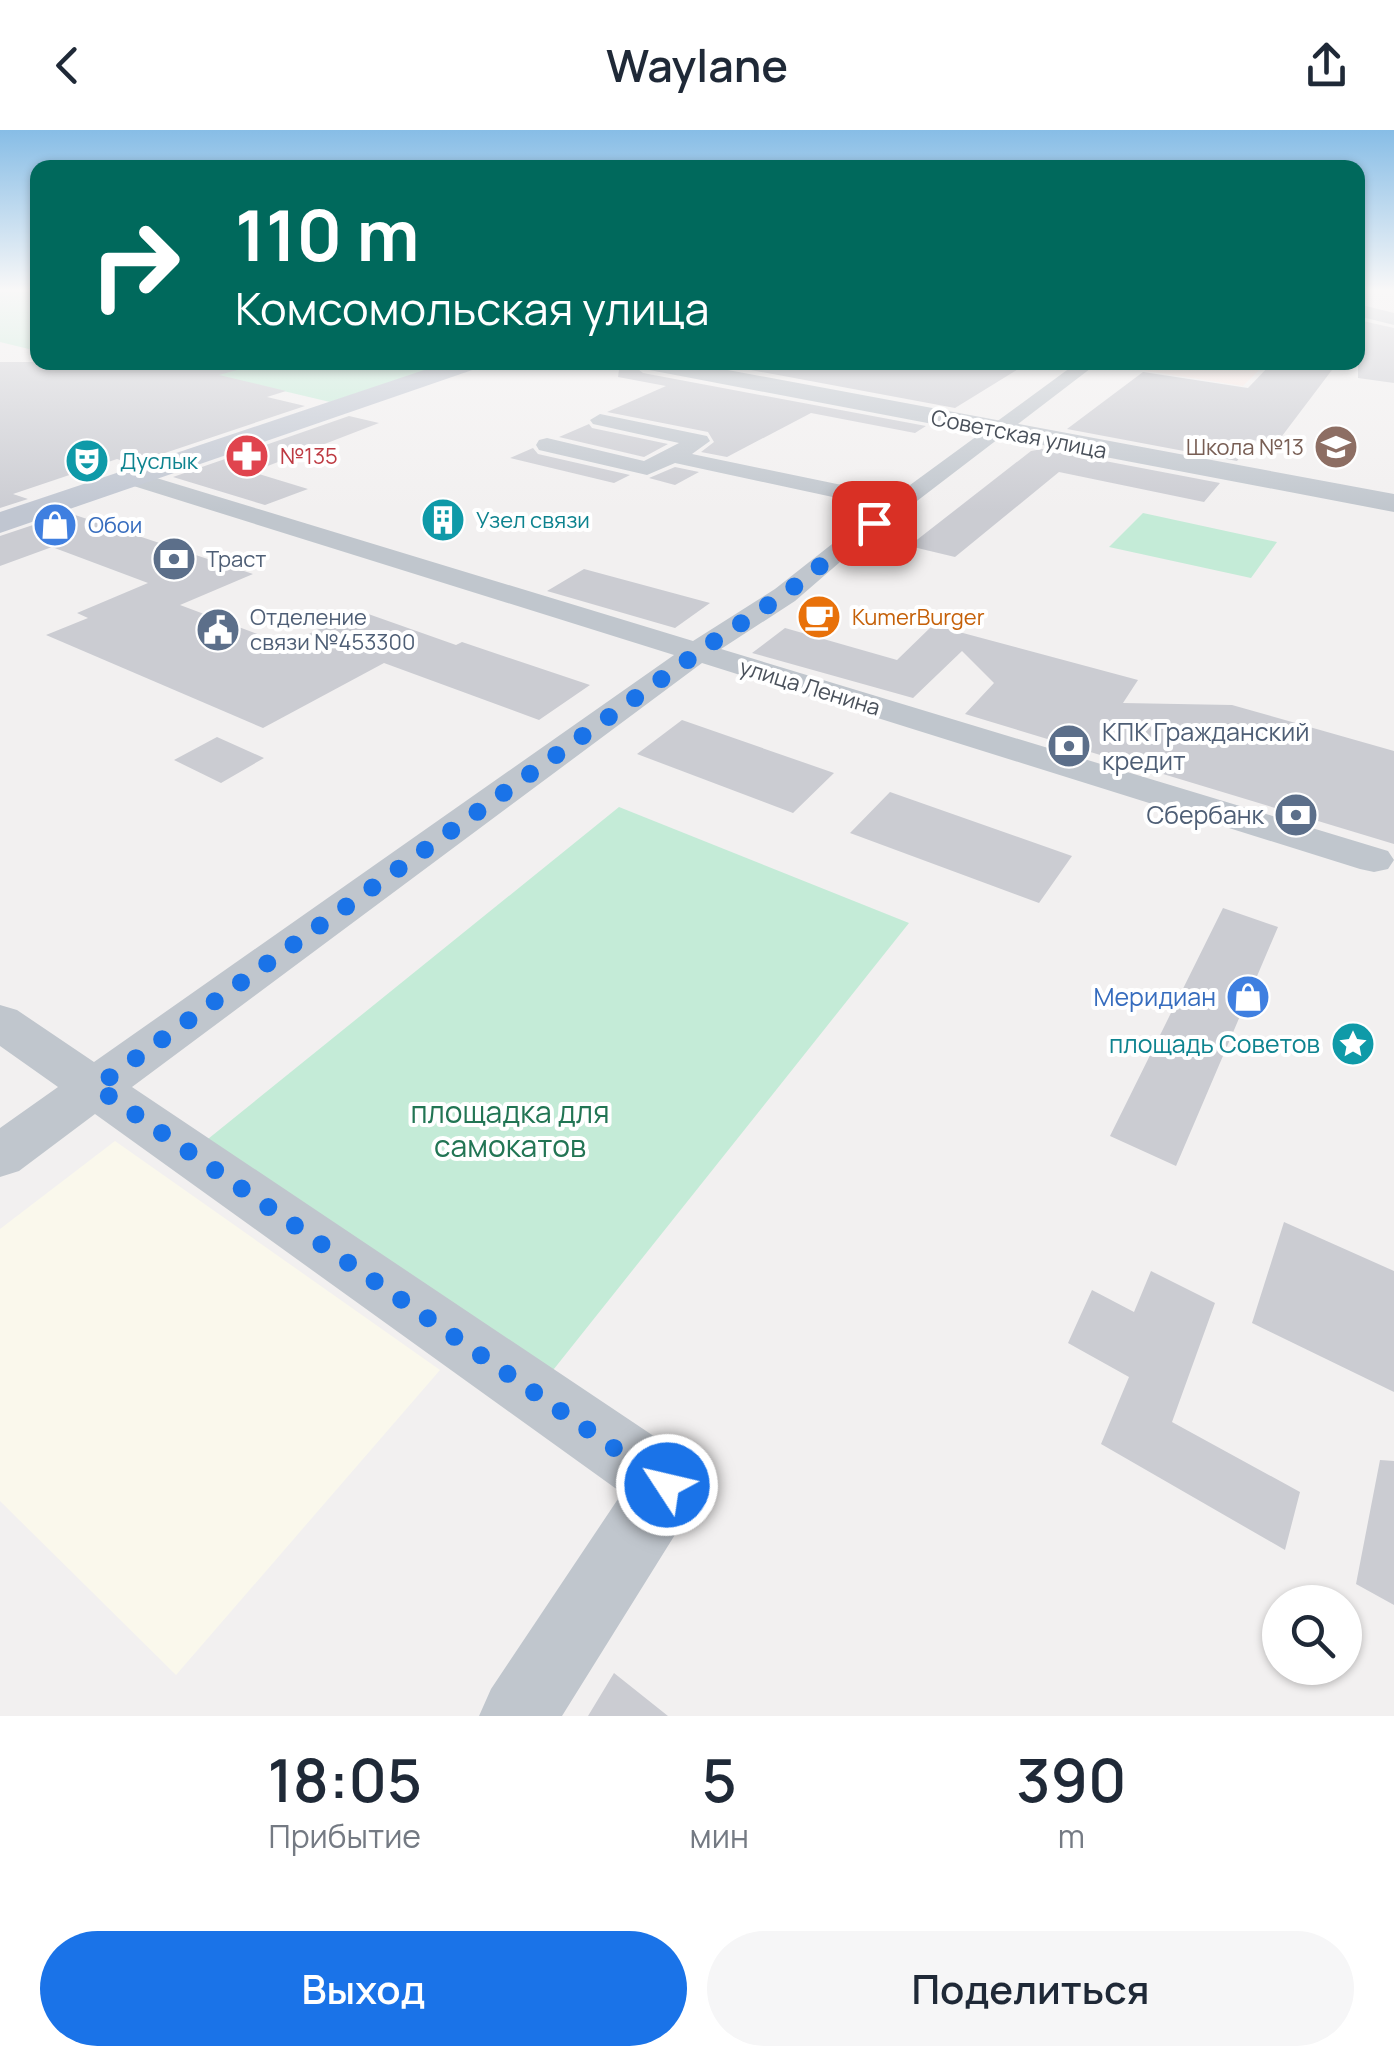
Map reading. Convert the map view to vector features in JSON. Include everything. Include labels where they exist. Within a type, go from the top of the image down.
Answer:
[{"type":"main road","points":[[0,523],[449,370]]},
{"type":"street","name":"Советская улица","points":[[685,370],[1394,503]]},
{"type":"street","points":[[0,1156],[697,653],[785,594],[1080,370]]},
{"type":"street","points":[[547,445],[647,468],[699,441],[600,420]]},
{"type":"street","points":[[672,456],[900,504]]},
{"type":"street","name":"улица Ленина","points":[[132,478],[1374,860]]},
{"type":"street","points":[[0,1022],[667,1485],[518,1716]]},
{"type":"shaded area","points":[[1141,370],[1259,370],[1243,386]]},
{"type":"shaded area","points":[[115,1141],[440,1370],[176,1675],[0,1501],[0,1229]]},
{"type":"green space","points":[[142,370],[428,370],[330,402],[254,384]]},
{"type":"green space","points":[[1143,513],[1277,542],[1251,578],[1109,547]]},
{"type":"green space","name":"площадка для самокатов","points":[[619,807],[909,923],[546,1379],[203,1143]]},
{"type":"building","points":[[0,364],[30,364],[30,370],[237,370],[219,375],[286,391],[267,397],[305,406],[132,464],[117,459],[13,494],[28,499],[0,508]]},
{"type":"building","points":[[1365,364],[1394,364],[1394,383],[1358,378],[1358,370],[1365,370]]},
{"type":"building","points":[[619,370],[639,370],[926,426],[915,433],[811,413],[727,457],[701,452],[714,442],[708,432],[607,412],[666,386],[618,377]]},
{"type":"building","points":[[751,370],[1017,370],[955,408]]},
{"type":"building","points":[[1265,370],[1332,370],[1276,444],[1253,440],[1237,461],[1067,429],[1143,372],[1248,388]]},
{"type":"building","points":[[349,416],[379,423],[252,472],[308,489],[265,505],[173,477]]},
{"type":"building","points":[[589,424],[592,428],[668,444],[644,457],[559,437]]},
{"type":"building","points":[[533,448],[538,454],[630,475],[614,483],[510,458]]},
{"type":"building","points":[[1042,449],[1220,483],[1204,502],[1059,472],[955,557],[909,546],[1031,451]]},
{"type":"building","points":[[675,467],[699,472],[675,485],[649,478]]},
{"type":"building","points":[[69,513],[253,574],[180,605],[287,645],[357,610],[590,685],[539,720],[384,663],[263,728],[46,635],[88,618],[77,613],[148,583],[52,547],[0,566],[0,536]]},
{"type":"building","points":[[584,569],[710,603],[675,628],[547,591]]},
{"type":"building","points":[[933,625],[1138,680],[1123,703],[1232,705],[1394,751],[1394,844],[965,714],[994,683],[962,651],[913,698],[752,653],[785,628],[897,660]]},
{"type":"building","points":[[682,720],[834,773],[793,813],[637,754]]},
{"type":"building","points":[[217,737],[264,758],[221,783],[174,760]]},
{"type":"building","points":[[890,792],[1072,856],[1039,903],[850,833]]},
{"type":"building","points":[[1223,908],[1278,927],[1176,1166],[1110,1136]]},
{"type":"building","points":[[1284,1222],[1394,1271],[1394,1392],[1252,1323]]},
{"type":"building","points":[[1151,1271],[1215,1303],[1172,1422],[1300,1492],[1285,1550],[1101,1444],[1129,1377],[1068,1343],[1092,1290],[1134,1312]]},
{"type":"building","points":[[1380,1460],[1394,1461],[1394,1605],[1356,1584]]},
{"type":"building","points":[[614,1673],[668,1716],[588,1716]]},
{"type":"place","name":"Школа №13","points":[[1336,447]]},
{"type":"place","name":"№135","points":[[247,456]]},
{"type":"place","name":"Дуслык","points":[[87,461]]},
{"type":"place","name":"Узел связи","points":[[443,520]]},
{"type":"place","name":"Обои","points":[[55,525]]},
{"type":"place","name":"Траст","points":[[174,559]]},
{"type":"place","name":"KumerBurger","points":[[819,617]]},
{"type":"place","name":"Отделение связи №453300","points":[[218,630]]},
{"type":"place","name":"КПК Гражданский кредит","points":[[1069,746]]},
{"type":"place","name":"Сбербанк","points":[[1296,815]]},
{"type":"place","name":"Меридиан","points":[[1248,997]]},
{"type":"place","name":"площадь Советов","points":[[1353,1044]]},
{"type":"route","points":[[667,1485],[96,1087],[785,594],[874,523]]}]
